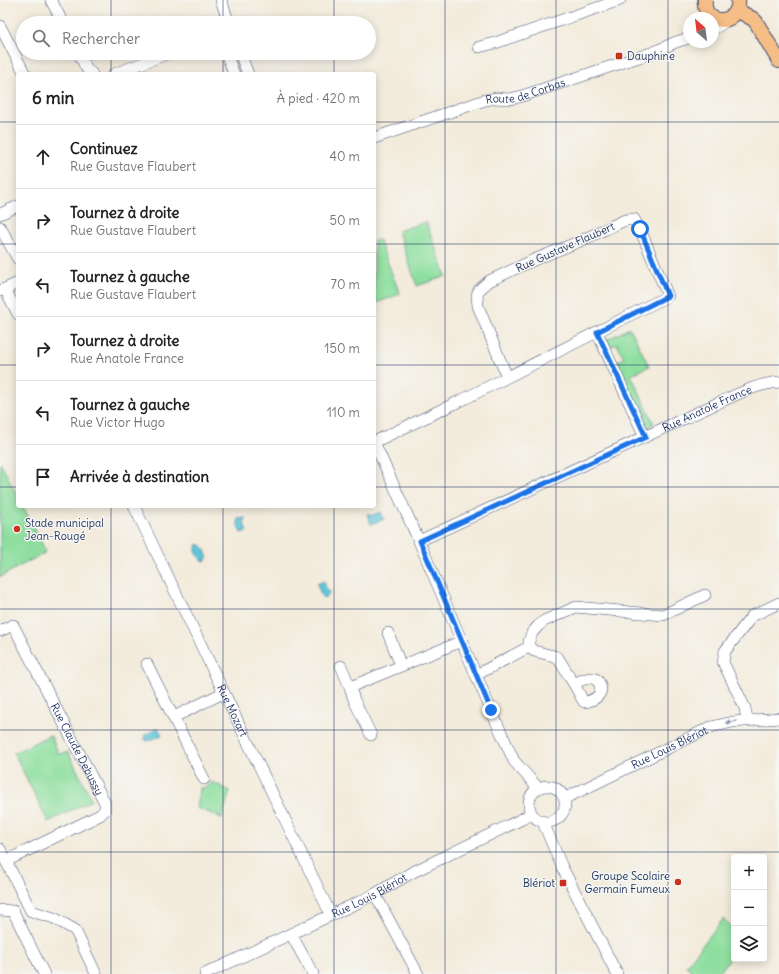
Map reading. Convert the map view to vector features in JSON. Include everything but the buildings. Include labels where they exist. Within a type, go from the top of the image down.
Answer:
[{"type":"main road","points":[[719,19],[734,10],[753,18],[779,61]]},
{"type":"street","points":[[51,0],[59,16]]},
{"type":"street","points":[[221,0],[227,16]]},
{"type":"street","points":[[479,47],[495,43],[620,0]]},
{"type":"street","points":[[719,26],[734,10]]},
{"type":"street","points":[[0,26],[16,56]]},
{"type":"street","name":"Route de Corbas","points":[[376,137],[485,100],[519,97],[654,52],[683,38]]},
{"type":"street","name":"Route de Corbas","points":[[676,42],[683,40]]},
{"type":"street","points":[[18,60],[25,72]]},
{"type":"street","points":[[82,60],[86,69],[90,72]]},
{"type":"street","points":[[119,72],[151,60]]},
{"type":"street","points":[[228,60],[233,72]]},
{"type":"street","points":[[242,60],[247,72]]},
{"type":"street","points":[[0,214],[16,207]]},
{"type":"street","name":"Rue Gustave Flaubert","points":[[376,441],[507,377],[668,296],[640,229],[634,219],[625,220],[578,242],[536,259],[489,281],[479,290],[477,295],[478,306],[507,377]]},
{"type":"street","points":[[0,227],[16,255]]},
{"type":"street","points":[[16,284],[3,290],[16,311]]},
{"type":"street","points":[[597,332],[646,437]]},
{"type":"street","name":"Rue Anatole France","points":[[420,541],[754,387],[779,382]]},
{"type":"street","points":[[376,446],[420,541],[514,761],[538,788]]},
{"type":"street","name":"Rue Mozart","points":[[135,508],[331,915]]},
{"type":"street","points":[[574,684],[558,658],[534,652],[529,647],[529,641],[532,633],[544,621],[576,607],[662,615],[705,595]]},
{"type":"street","points":[[747,720],[745,708],[723,662],[725,651],[752,616],[779,603]]},
{"type":"street","name":"Rue Claude Debussy","points":[[0,631],[13,625],[105,803],[105,810],[100,815],[6,861]]},
{"type":"street","points":[[388,633],[401,666]]},
{"type":"street","points":[[350,687],[462,641]]},
{"type":"street","points":[[476,675],[529,647]]},
{"type":"street","points":[[147,664],[204,780]]},
{"type":"street","points":[[341,666],[354,700],[371,735]]},
{"type":"street","points":[[174,717],[223,693]]},
{"type":"street","name":"Rue Louis Blériot","points":[[565,798],[711,727],[747,720],[779,718]]},
{"type":"street","points":[[546,785],[554,786],[565,798],[566,806],[558,819],[551,822],[543,822],[531,813],[529,804],[531,794],[538,788],[546,785]]},
{"type":"street","name":"Rue Louis Blériot","points":[[205,974],[375,894],[411,873],[522,819],[531,813]]},
{"type":"street","points":[[553,845],[558,819]]},
{"type":"street","points":[[543,822],[562,868],[617,974]]},
{"type":"street","points":[[0,849],[31,911],[54,918],[75,930],[96,974]]},
{"type":"street","points":[[375,894],[418,974]]},
{"type":"street","points":[[0,910],[13,911],[44,974]]},
{"type":"street","points":[[291,934],[313,974]]},
{"type":"green space","points":[[426,222],[446,276],[417,286],[398,231]]},
{"type":"green space","points":[[379,240],[400,294],[376,303],[376,241]]},
{"type":"green space","points":[[630,328],[649,366],[631,375],[654,424],[649,426],[642,421],[616,362],[624,358],[617,344],[609,347],[606,340]]},
{"type":"green space","name":"Stade municipal Jean-Rougé","points":[[0,462],[16,493],[16,508],[24,508],[46,552],[0,577]]},
{"type":"green space","points":[[50,735],[59,754],[68,752],[92,800],[48,822],[14,753]]},
{"type":"green space","points":[[212,782],[230,791],[222,818],[197,808],[200,788],[207,787]]},
{"type":"green space","points":[[723,919],[731,926],[731,958],[718,974],[695,974],[686,966]]},
{"type":"water","points":[[381,512],[384,519],[371,524],[367,514],[369,513],[370,516]]},
{"type":"water","points":[[245,518],[244,523],[247,531],[241,533],[238,525],[238,519]]},
{"type":"water","points":[[197,545],[201,545],[206,552],[207,559],[205,561],[201,560],[196,551]]},
{"type":"water","points":[[324,581],[329,593],[328,596],[323,598],[317,584]]},
{"type":"water","points":[[158,728],[162,735],[148,741],[144,739],[145,735]]},
{"type":"place","name":"Dauphine","points":[[619,56]]},
{"type":"place","name":"Stade municipal Jean-Rougé","points":[[17,529]]},
{"type":"place","name":"Groupe Scolaire Germain Fumeux","points":[[678,882]]},
{"type":"place","name":"Blériot","points":[[563,883]]},
{"type":"route","points":[[491,710],[420,541],[646,437],[597,332],[668,296],[640,229]]}]
